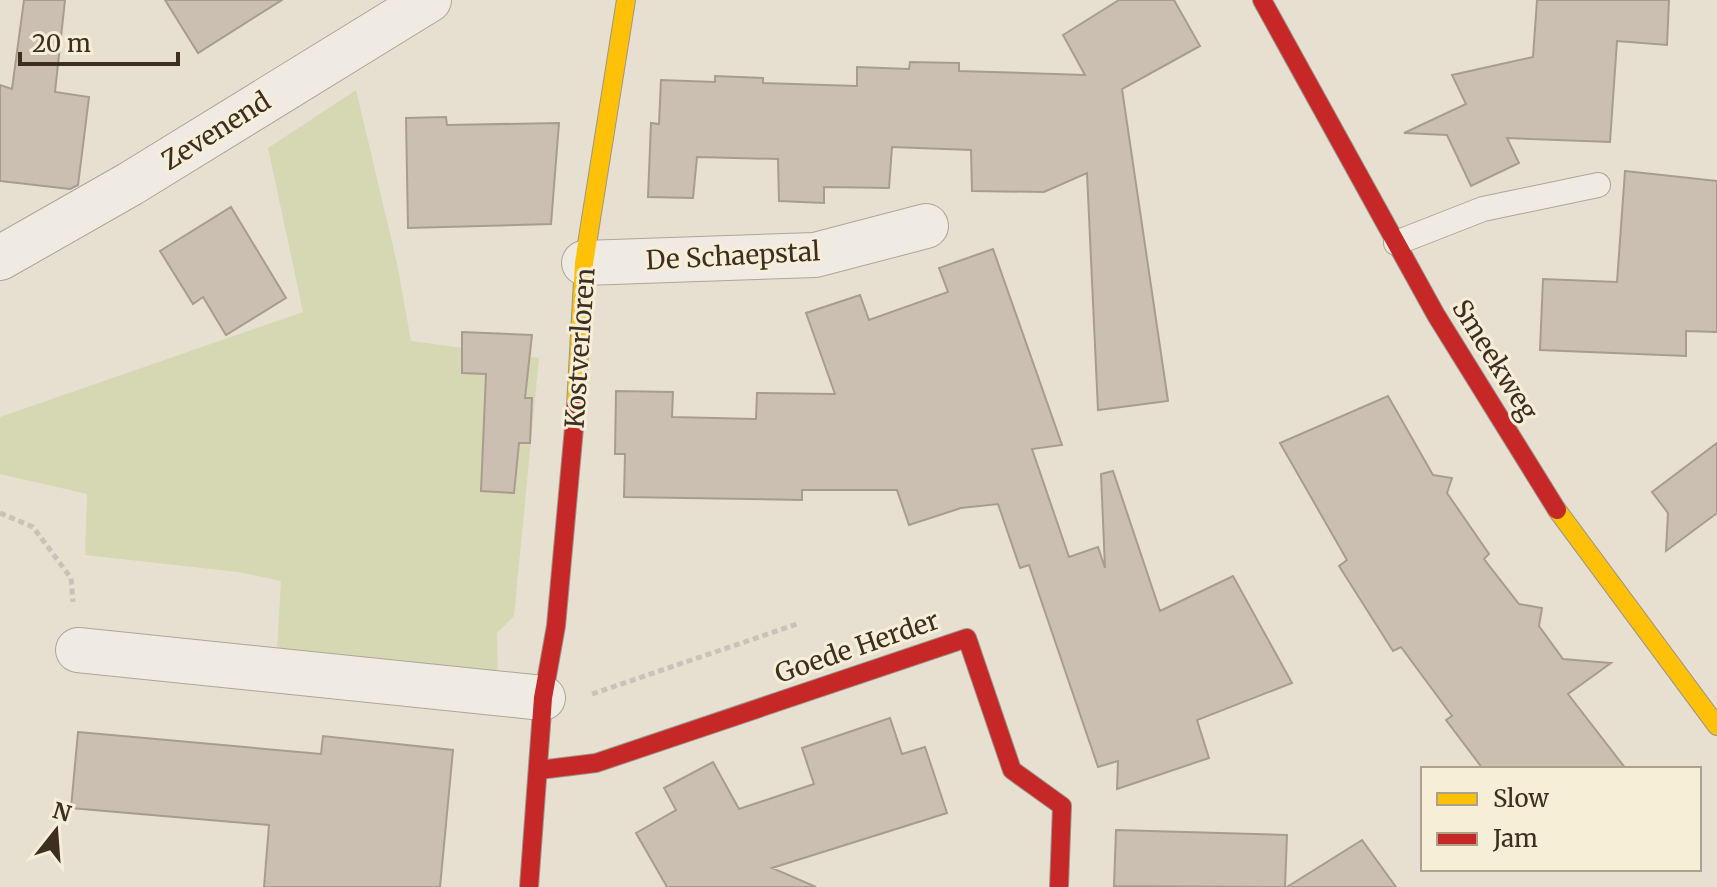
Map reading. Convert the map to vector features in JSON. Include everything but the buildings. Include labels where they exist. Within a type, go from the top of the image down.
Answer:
[{"type":"street","name":"Zevenend","points":[[0,258],[130,184],[429,0]]},
{"type":"street","name":"Kostverloren","points":[[529,887],[543,698],[556,626],[568,505],[584,263],[626,0]]},
{"type":"street","name":"Smeekweg","points":[[1262,0],[1396,243],[1561,517],[1717,726]]},
{"type":"street","name":"De Schaepstal","points":[[584,263],[815,255],[926,226]]},
{"type":"street","name":"Goede Herder","points":[[539,770],[596,763],[967,638],[1012,770],[1062,806],[1059,887]]},
{"type":"street","points":[[78,650],[543,698]]},
{"type":"lane","points":[[1396,243],[1483,209],[1598,185]]},
{"type":"path","points":[[0,513],[33,527],[71,578],[78,650]]},
{"type":"path","name":"Goede Herder","points":[[543,698],[602,693],[797,624]]},
{"type":"green space","points":[[356,90],[397,263],[411,341],[539,358],[514,616],[497,633],[498,677],[277,650],[281,581],[238,572],[85,555],[87,494],[0,474],[0,417],[303,312],[268,148]]},
{"type":"traffic: slow","points":[[576,406],[584,263],[626,0]]},
{"type":"traffic: slow","points":[[1557,510],[1717,726]]},
{"type":"traffic: jam","points":[[1262,0],[1436,315],[1557,510]]},
{"type":"traffic: jam","points":[[529,887],[543,698],[556,626],[576,406]]},
{"type":"traffic: jam","points":[[539,770],[596,763],[967,638],[1012,770],[1062,806],[1059,887]]}]
